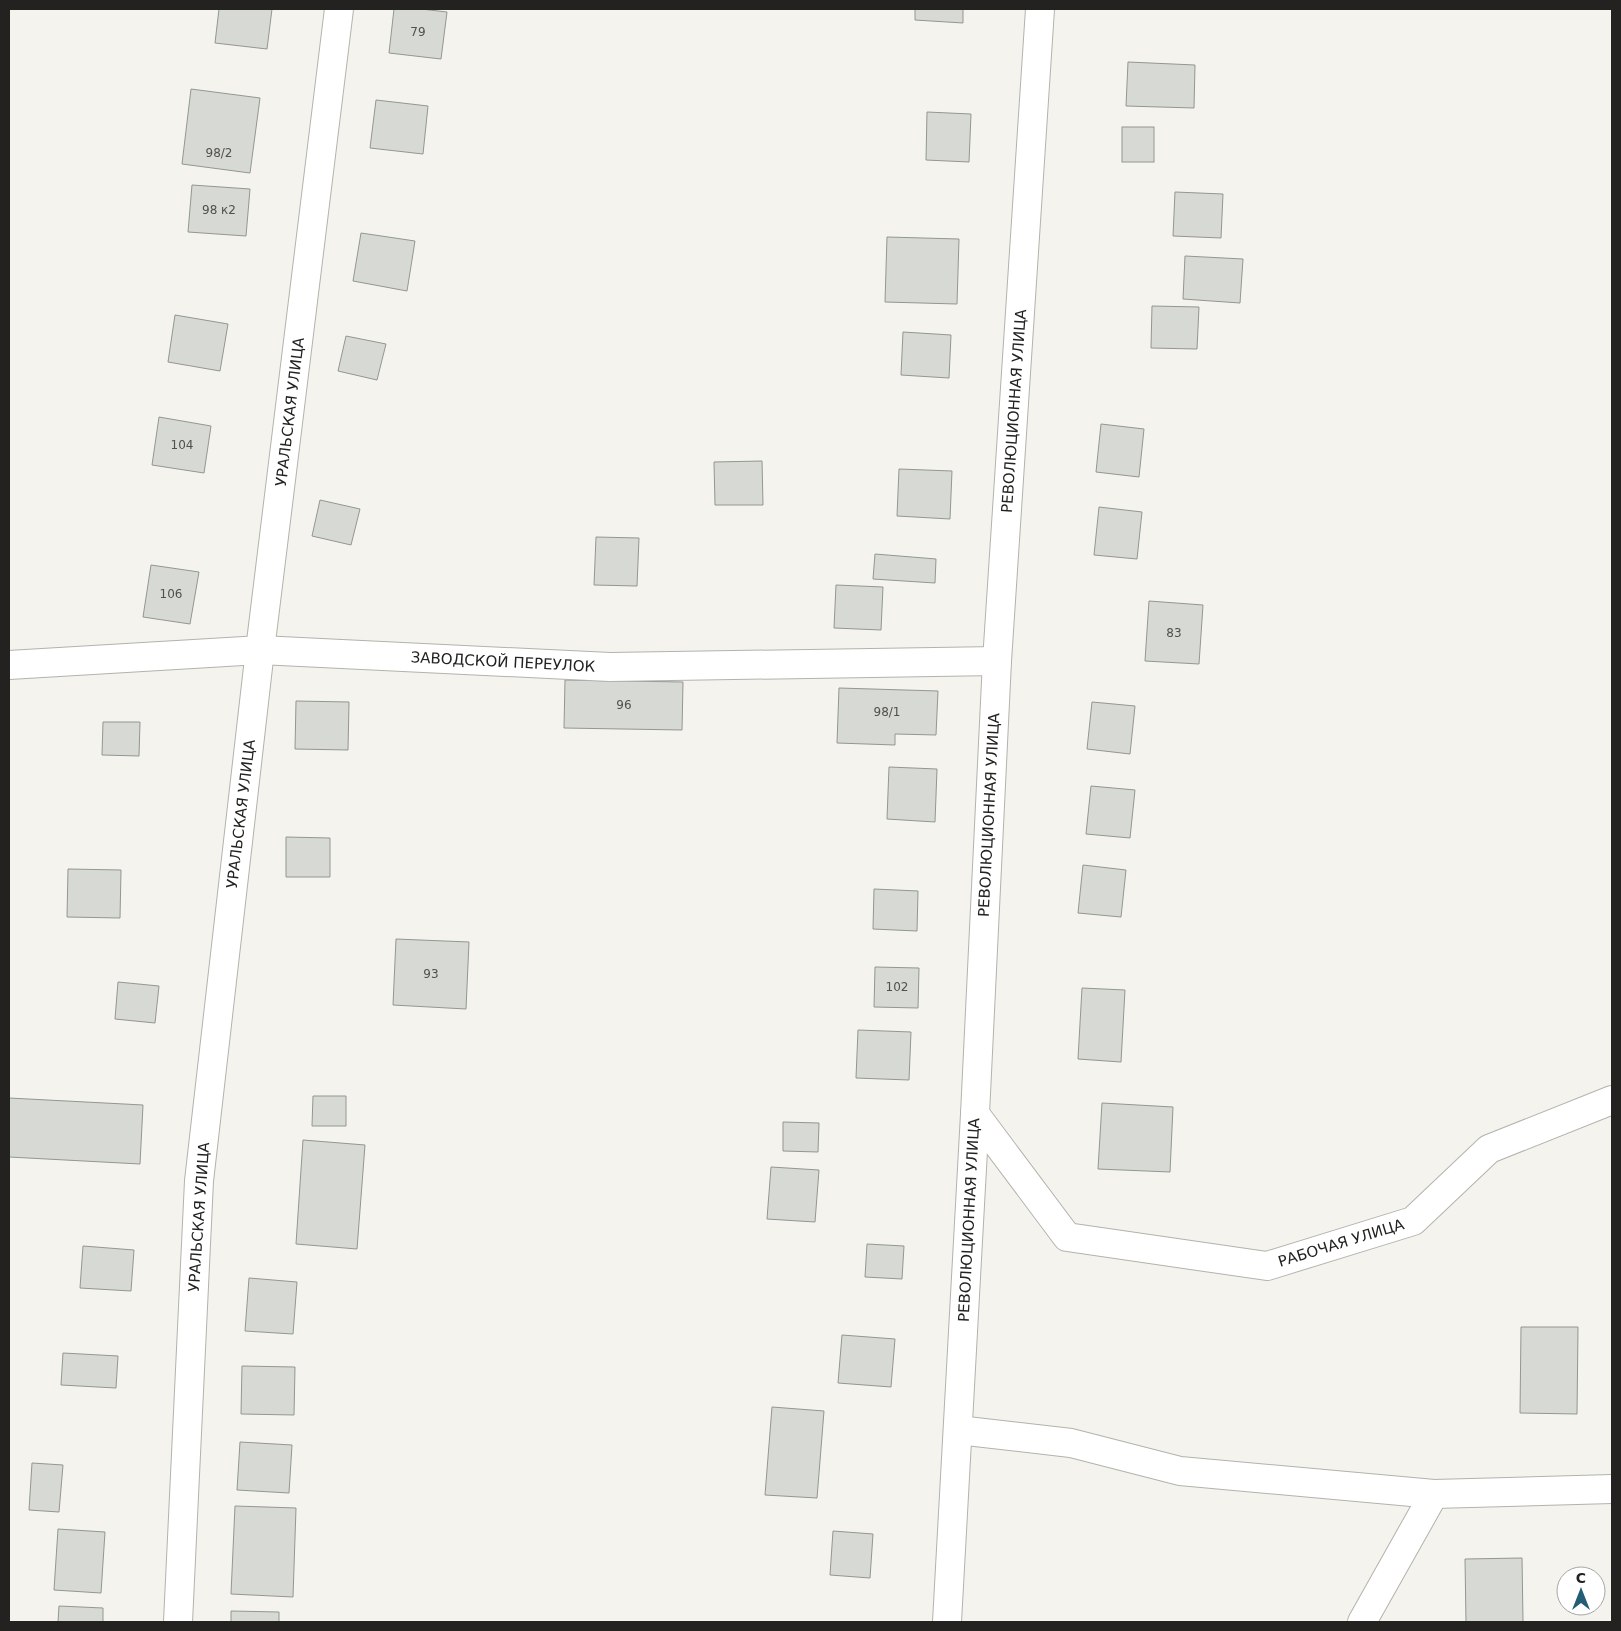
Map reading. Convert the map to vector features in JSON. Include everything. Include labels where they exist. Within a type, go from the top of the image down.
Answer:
[{"type":"street","name":"УРАЛЬСКАЯ УЛИЦА","points":[[178,1622],[199,1181],[260,650],[340,9]]},
{"type":"street","name":"РЕВОЛЮЦИОННАЯ УЛИЦА","points":[[947,1622],[975,1114],[997,661],[1040,9]]},
{"type":"street","name":"ЗАВОДСКОЙ ПЕРЕУЛОК","points":[[9,665],[260,650],[610,667],[997,661]]},
{"type":"street","name":"РАБОЧАЯ УЛИЦА","points":[[975,1114],[1067,1237],[1267,1266],[1413,1221],[1489,1149],[1612,1100]]},
{"type":"street","points":[[958,1430],[1071,1443],[1180,1471],[1434,1494],[1612,1489]]},
{"type":"street","points":[[1362,1622],[1434,1494]]},
{"type":"building","points":[[219,9],[272,9],[267,49],[215,43]]},
{"type":"building","points":[[394,9],[421,9],[447,12],[441,59],[389,53]]},
{"type":"building","points":[[915,9],[963,9],[963,23],[915,20]]},
{"type":"building","points":[[1128,62],[1195,65],[1194,108],[1126,106]]},
{"type":"building","points":[[191,89],[260,98],[250,173],[182,164]]},
{"type":"building","points":[[376,100],[428,106],[423,154],[370,148]]},
{"type":"building","points":[[927,112],[971,114],[969,162],[926,160]]},
{"type":"building","points":[[1122,127],[1154,127],[1154,162],[1122,162]]},
{"type":"building","points":[[192,185],[250,189],[246,236],[188,232]]},
{"type":"building","points":[[1175,192],[1223,194],[1221,238],[1173,236]]},
{"type":"building","points":[[361,233],[415,241],[407,291],[353,281]]},
{"type":"building","points":[[887,237],[959,239],[957,304],[885,302]]},
{"type":"building","points":[[1185,256],[1243,259],[1240,303],[1183,299]]},
{"type":"building","points":[[1152,306],[1199,307],[1197,349],[1151,348]]},
{"type":"building","points":[[175,315],[228,324],[220,371],[168,362]]},
{"type":"building","points":[[903,332],[951,335],[949,378],[901,375]]},
{"type":"building","points":[[346,336],[386,344],[377,380],[338,371]]},
{"type":"building","points":[[159,417],[211,426],[204,473],[152,465]]},
{"type":"building","points":[[1101,424],[1144,429],[1139,477],[1096,472]]},
{"type":"building","points":[[762,461],[763,505],[715,505],[714,462]]},
{"type":"building","points":[[899,469],[952,471],[950,519],[897,516]]},
{"type":"building","points":[[320,500],[360,509],[351,545],[312,536]]},
{"type":"building","points":[[1099,507],[1142,512],[1137,559],[1094,555]]},
{"type":"building","points":[[596,537],[639,538],[637,586],[594,585]]},
{"type":"building","points":[[875,554],[936,559],[935,583],[873,579]]},
{"type":"building","points":[[151,565],[199,572],[190,624],[143,617]]},
{"type":"building","points":[[836,585],[883,587],[881,630],[834,628]]},
{"type":"building","points":[[1149,601],[1203,605],[1199,664],[1145,661]]},
{"type":"building","points":[[565,680],[683,682],[682,730],[564,728]]},
{"type":"building","points":[[839,688],[938,691],[936,735],[895,734],[895,745],[837,743]]},
{"type":"building","points":[[296,701],[349,702],[348,750],[295,749]]},
{"type":"building","points":[[1092,702],[1135,706],[1130,754],[1087,749]]},
{"type":"building","points":[[103,722],[140,722],[139,756],[102,755]]},
{"type":"building","points":[[889,767],[937,769],[935,822],[887,819]]},
{"type":"building","points":[[1091,786],[1135,790],[1130,838],[1086,834]]},
{"type":"building","points":[[286,837],[330,838],[330,877],[286,877]]},
{"type":"building","points":[[1083,865],[1126,870],[1121,917],[1078,913]]},
{"type":"building","points":[[68,869],[121,870],[120,918],[67,917]]},
{"type":"building","points":[[874,889],[918,891],[917,931],[873,929]]},
{"type":"building","points":[[396,939],[469,942],[466,1009],[393,1005]]},
{"type":"building","points":[[875,967],[919,968],[918,1008],[874,1007]]},
{"type":"building","points":[[118,982],[159,986],[155,1023],[115,1019]]},
{"type":"building","points":[[1082,988],[1125,990],[1121,1062],[1078,1059]]},
{"type":"building","points":[[858,1030],[911,1032],[909,1080],[856,1078]]},
{"type":"building","points":[[313,1096],[346,1096],[346,1126],[312,1126]]},
{"type":"building","points":[[9,1098],[143,1105],[140,1164],[9,1157]]},
{"type":"building","points":[[1102,1103],[1173,1107],[1170,1172],[1098,1169]]},
{"type":"building","points":[[783,1122],[819,1123],[818,1152],[783,1151]]},
{"type":"building","points":[[303,1140],[365,1145],[357,1249],[296,1244]]},
{"type":"building","points":[[771,1167],[819,1170],[815,1222],[767,1219]]},
{"type":"building","points":[[867,1244],[904,1246],[902,1279],[865,1277]]},
{"type":"building","points":[[83,1246],[134,1250],[131,1291],[80,1288]]},
{"type":"building","points":[[249,1278],[297,1282],[293,1334],[245,1331]]},
{"type":"building","points":[[1521,1327],[1578,1327],[1577,1414],[1520,1413]]},
{"type":"building","points":[[842,1335],[895,1339],[891,1387],[838,1383]]},
{"type":"building","points":[[63,1353],[118,1356],[116,1388],[61,1385]]},
{"type":"building","points":[[242,1366],[295,1367],[294,1415],[241,1414]]},
{"type":"building","points":[[772,1407],[824,1411],[817,1498],[765,1495]]},
{"type":"building","points":[[240,1442],[292,1445],[289,1493],[237,1490]]},
{"type":"building","points":[[32,1463],[63,1465],[59,1512],[29,1510]]},
{"type":"building","points":[[235,1506],[296,1508],[293,1597],[231,1594]]},
{"type":"building","points":[[58,1529],[105,1532],[101,1593],[54,1590]]},
{"type":"building","points":[[833,1531],[873,1534],[870,1578],[830,1575]]},
{"type":"building","points":[[1522,1558],[1523,1622],[1466,1622],[1465,1559]]},
{"type":"building","points":[[59,1606],[103,1608],[103,1622],[58,1622]]},
{"type":"building","points":[[231,1611],[279,1612],[279,1622],[231,1622]]}]
